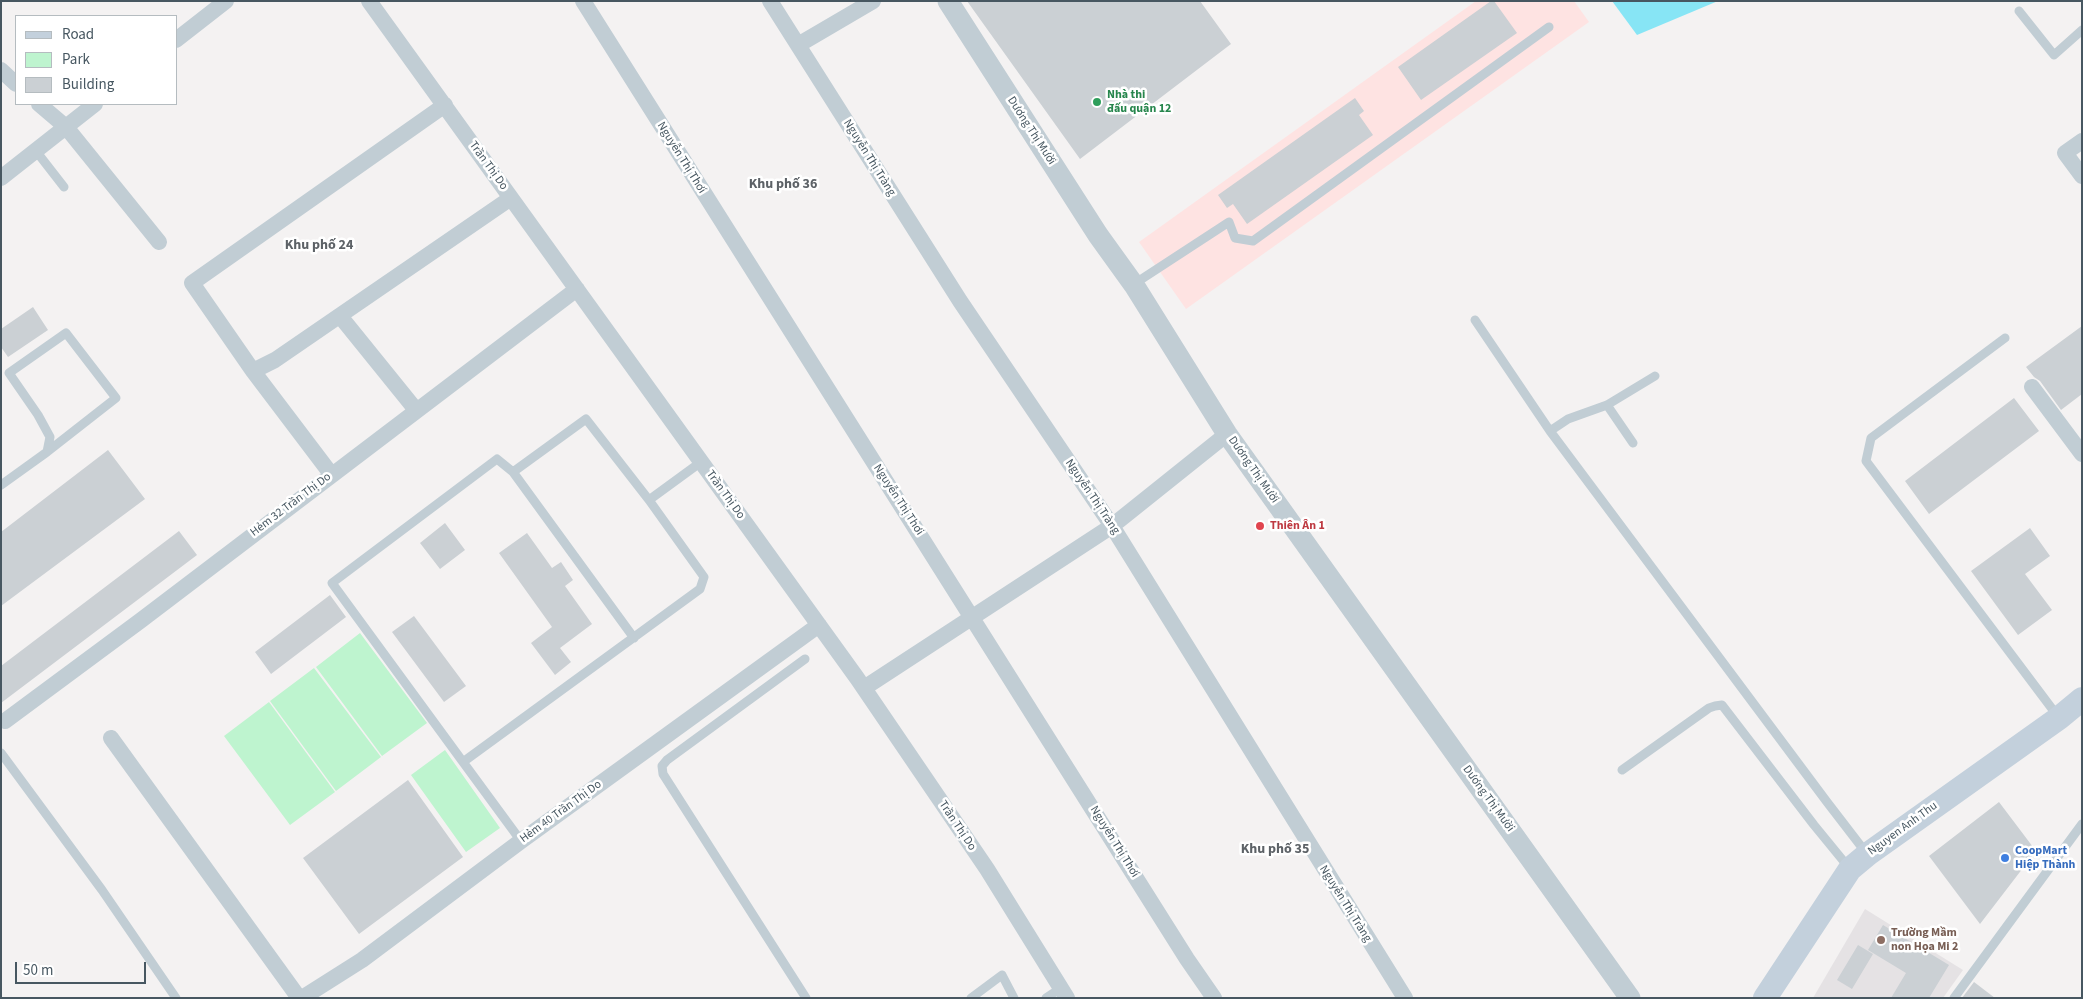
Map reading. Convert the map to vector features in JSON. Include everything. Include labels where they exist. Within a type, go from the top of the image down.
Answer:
[{"type":"main road","name":"Nguyen Anh Thu","points":[[1765,998],[1859,862],[2059,718],[2082,699]]},
{"type":"street","points":[[178,38],[226,1]]},
{"type":"street","name":"Trần Thị Do","points":[[369,1],[864,688],[987,869],[1064,993]]},
{"type":"street","name":"Nguyễn Thị Thơi","points":[[583,1],[1214,998]]},
{"type":"street","name":"Nguyễn Thị Tràng","points":[[770,1],[960,301],[1112,526],[1405,998]]},
{"type":"street","points":[[798,45],[873,1]]},
{"type":"street","name":"Dương Thị Mười","points":[[948,1],[1098,235],[1134,284],[1227,434],[1630,998]]},
{"type":"street","points":[[1,70],[15,83]]},
{"type":"street","points":[[40,105],[66,127],[159,242]]},
{"type":"street","points":[[1,178],[94,105]]},
{"type":"street","points":[[331,474],[253,372],[192,283],[445,105]]},
{"type":"street","points":[[2082,141],[2065,153],[2082,176]]},
{"type":"street","points":[[253,372],[275,360],[511,198]]},
{"type":"street","name":"Hẻm 32 Trần Thị Do","points":[[5,721],[140,621],[331,474],[577,289]]},
{"type":"street","points":[[340,316],[416,410]]},
{"type":"street","points":[[2032,387],[2082,454]]},
{"type":"street","points":[[864,688],[1112,526],[1227,434]]},
{"type":"street","name":"Hẻm 40 Trần Thị Do","points":[[300,998],[362,960],[521,841],[819,625]]},
{"type":"street","points":[[111,738],[300,998]]},
{"type":"lane","points":[[2019,11],[2054,54],[2082,30]]},
{"type":"lane","points":[[1134,284],[1229,222],[1235,238],[1253,241],[1549,27]]},
{"type":"lane","points":[[36,151],[64,187]]},
{"type":"lane","points":[[1475,320],[1550,430],[1827,802],[1859,862]]},
{"type":"lane","points":[[1,485],[47,452],[116,398],[66,333],[5,375],[38,415],[50,437],[47,452]]},
{"type":"lane","points":[[2005,338],[1871,438],[1866,461],[2059,718]]},
{"type":"lane","points":[[1550,430],[1568,418],[1607,405],[1655,376]]},
{"type":"lane","points":[[1607,405],[1633,443]]},
{"type":"lane","points":[[463,762],[700,589],[704,577],[649,500],[586,419],[513,472]]},
{"type":"lane","points":[[521,841],[332,583],[497,459],[513,472],[634,638]]},
{"type":"lane","points":[[649,500],[701,462]]},
{"type":"lane","points":[[805,659],[667,760],[662,766],[663,774],[806,998]]},
{"type":"lane","points":[[1622,770],[1709,708],[1722,705],[1814,825],[1859,862]]},
{"type":"lane","points":[[1,753],[102,890],[176,998]]},
{"type":"lane","points":[[1954,998],[2082,824]]},
{"type":"lane","points":[[971,998],[1002,975],[1014,998]]},
{"type":"lane","points":[[1046,998],[1064,993]]},
{"type":"shaded area","points":[[1476,1],[1574,1],[1589,22],[1186,309],[1139,242]]},
{"type":"shaded area","name":"Trường Mầm non Họa Mi 2","points":[[1865,909],[1963,970],[1943,998],[1813,998]]},
{"type":"green space","points":[[360,633],[427,723],[382,756],[316,667]]},
{"type":"green space","points":[[314,668],[381,757],[336,791],[270,701]]},
{"type":"green space","points":[[269,702],[335,792],[290,825],[224,736]]},
{"type":"green space","points":[[445,750],[500,828],[466,852],[411,775]]},
{"type":"water","points":[[1612,1],[1718,1],[1637,35]]},
{"type":"building","name":"Nhà thi đấu quận 12","points":[[967,1],[1200,1],[1231,44],[1080,159]]},
{"type":"building","points":[[1491,1],[1494,1],[1517,33],[1421,100],[1398,67]]},
{"type":"building","points":[[1355,98],[1364,111],[1359,115],[1373,135],[1247,224],[1233,204],[1227,208],[1218,195]]},
{"type":"building","points":[[33,307],[48,330],[8,357],[1,347],[1,329]]},
{"type":"building","points":[[2082,326],[2082,394],[2061,410],[2040,381],[2026,367]]},
{"type":"building","points":[[2014,398],[2039,431],[1929,514],[1905,481]]},
{"type":"building","points":[[108,450],[145,499],[1,606],[1,532]]},
{"type":"building","points":[[445,523],[465,550],[440,569],[420,543]]},
{"type":"building","points":[[2030,528],[2050,556],[2025,574],[2052,610],[2018,635],[1971,571]]},
{"type":"building","points":[[179,531],[197,555],[1,703],[1,666]]},
{"type":"building","points":[[527,533],[552,568],[561,562],[573,580],[565,586],[592,624],[560,648],[571,662],[555,675],[531,643],[552,627],[499,553]]},
{"type":"building","points":[[330,595],[346,617],[271,674],[255,652]]},
{"type":"building","points":[[414,616],[466,686],[444,702],[392,632]]},
{"type":"building","points":[[408,780],[463,857],[359,934],[303,858]]},
{"type":"building","points":[[1999,802],[2036,851],[1980,924],[1929,856]]},
{"type":"building","points":[[1883,925],[1949,965],[1929,998],[1891,998],[1906,973],[1868,950]]},
{"type":"building","points":[[1858,945],[1873,954],[1852,989],[1837,980]]},
{"type":"building","points":[[1974,982],[1995,998],[1962,998]]},
{"type":"place","name":"Nhà thi đấu quận 12","points":[[1097,102]]},
{"type":"place","name":"Thiên Ân 1","points":[[1260,526]]},
{"type":"place","name":"CoopMart Hiệp Thành","points":[[2005,858]]},
{"type":"place","name":"Trường Mầm non Họa Mi 2","points":[[1881,940]]},
{"type":"district","name":"Khu phố 36","points":[[783,185]]},
{"type":"district","name":"Khu phố 24","points":[[319,246]]},
{"type":"district","name":"Khu phố 35","points":[[1275,850]]}]
